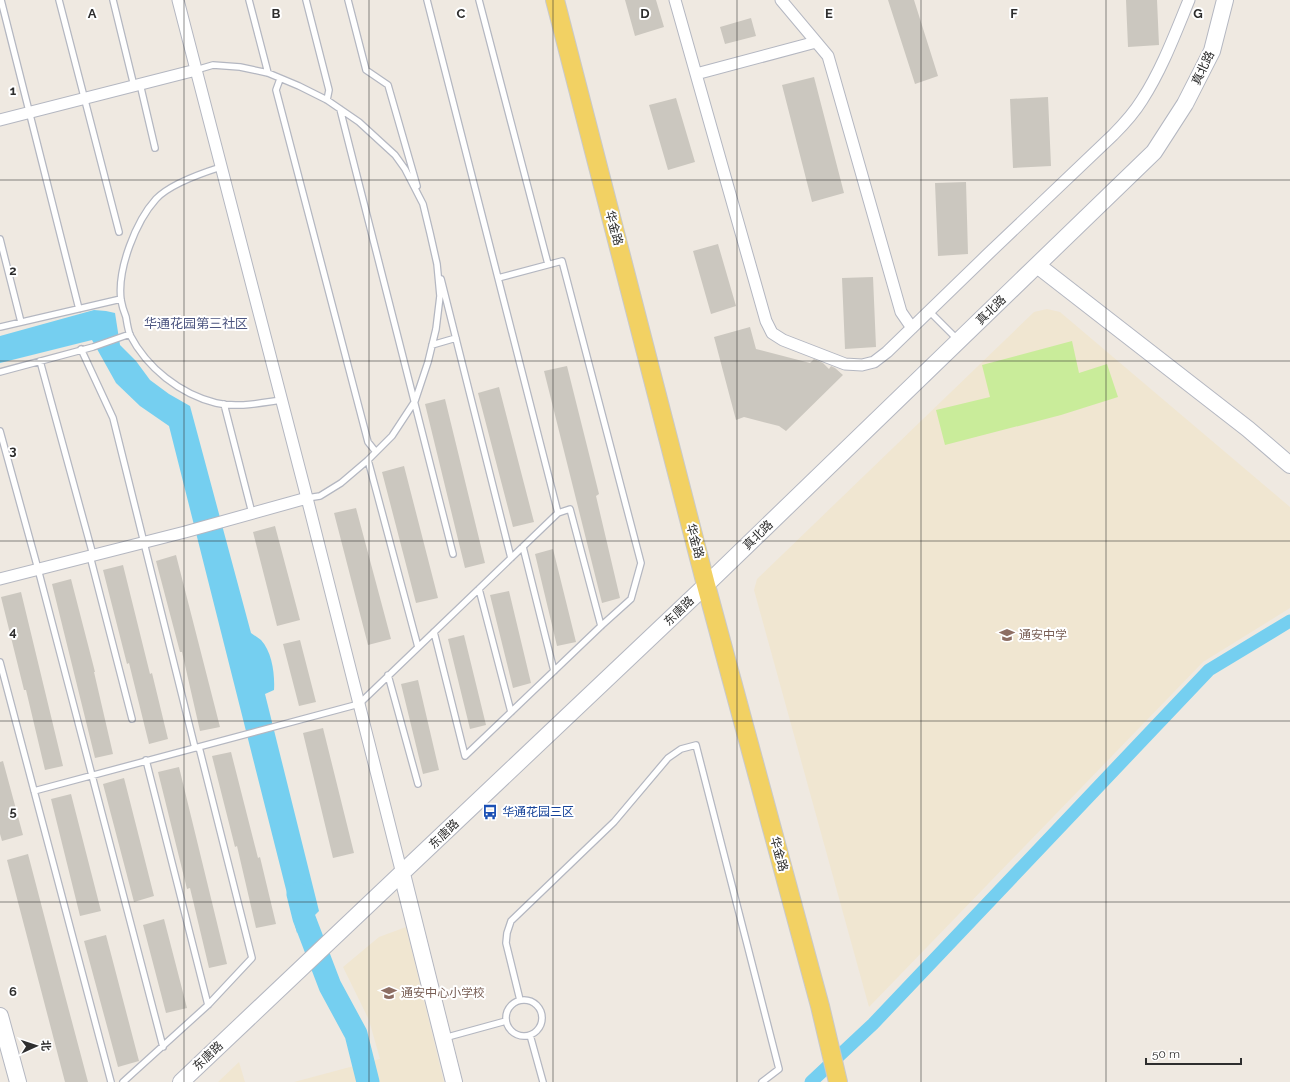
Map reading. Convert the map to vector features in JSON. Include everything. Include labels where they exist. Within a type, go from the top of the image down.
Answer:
[{"type":"main road","name":"华金路","points":[[555,0],[706,585],[826,1030],[838,1082]]},
{"type":"street","points":[[178,0],[307,498],[454,1082]]},
{"type":"street","points":[[675,0],[766,321],[772,333],[783,340],[845,364],[862,365],[874,362],[887,352],[1113,136],[1142,100],[1160,67],[1189,0]]},
{"type":"street","points":[[782,0],[828,56],[901,312],[912,328]]},
{"type":"street","name":"真北路","points":[[706,585],[1154,152],[1186,104],[1212,51],[1226,0]]},
{"type":"street","points":[[696,74],[816,42]]},
{"type":"street","points":[[0,120],[196,70]]},
{"type":"street","points":[[1037,265],[1248,429],[1290,465]]},
{"type":"street","points":[[0,579],[185,532],[307,498]]},
{"type":"street","name":"东唐路","points":[[181,1082],[706,585]]},
{"type":"street","points":[[0,1016],[18,1082]]},
{"type":"lane","points":[[1,0],[28,112],[79,309]]},
{"type":"lane","points":[[59,0],[119,232]]},
{"type":"lane","points":[[113,0],[155,148]]},
{"type":"lane","points":[[249,0],[268,73]]},
{"type":"lane","points":[[306,0],[329,90],[327,100]]},
{"type":"lane","points":[[348,0],[366,70],[388,85],[422,204],[511,558]]},
{"type":"lane","points":[[427,0],[558,513]]},
{"type":"lane","points":[[479,0],[548,264]]},
{"type":"lane","points":[[196,70],[213,65],[240,67],[268,73],[327,100],[359,122],[395,155],[405,169],[422,204]]},
{"type":"lane","points":[[280,79],[276,90],[368,442],[376,452]]},
{"type":"lane","points":[[340,109],[453,554]]},
{"type":"lane","points":[[395,155],[406,152]]},
{"type":"lane","points":[[221,167],[200,174],[176,185],[157,198],[141,220],[129,244],[122,275],[121,299],[130,334],[146,359],[166,379],[190,394],[216,403],[239,406],[282,400]]},
{"type":"lane","points":[[0,239],[21,322]]},
{"type":"lane","points":[[434,632],[465,756],[631,599],[642,563],[562,261],[498,278]]},
{"type":"lane","points":[[307,498],[320,496],[341,483],[368,460],[392,436],[415,401],[428,362],[436,329],[440,296],[437,264]]},
{"type":"lane","points":[[0,327],[121,299]]},
{"type":"lane","points":[[930,311],[959,341]]},
{"type":"lane","points":[[0,372],[92,347],[130,334]]},
{"type":"lane","points":[[432,345],[456,338]]},
{"type":"lane","points":[[81,350],[113,418],[252,958],[208,1005],[123,1082]]},
{"type":"lane","points":[[40,361],[132,719]]},
{"type":"lane","points":[[224,404],[252,513]]},
{"type":"lane","points":[[0,431],[38,569],[163,1047]]},
{"type":"lane","points":[[368,460],[418,647]]},
{"type":"lane","points":[[34,791],[359,704],[558,513],[570,509],[601,626]]},
{"type":"lane","points":[[522,547],[554,671]]},
{"type":"lane","points":[[479,589],[511,712]]},
{"type":"lane","points":[[0,662],[111,1082]]},
{"type":"lane","points":[[388,675],[418,784]]},
{"type":"lane","points":[[520,1000],[506,943],[506,932],[511,921],[614,822],[668,758],[681,749],[696,745],[779,1069],[762,1082]]},
{"type":"lane","points":[[146,760],[208,1005]]},
{"type":"lane","points":[[520,1000],[532,1002],[537,1006],[542,1016],[539,1028],[530,1035],[524,1036],[512,1032],[506,1021],[506,1014],[509,1008],[520,1000]]},
{"type":"lane","points":[[443,1038],[506,1021]]},
{"type":"lane","points":[[530,1035],[543,1082]]},
{"type":"shaded area","name":"通安中学","points":[[1047,309],[1060,312],[1290,507],[1290,608],[1203,662],[869,1007],[754,590],[757,579],[1034,312]]},
{"type":"shaded area","name":"通安中心小学校","points":[[406,927],[444,1082],[294,1082],[380,1059],[369,1020],[343,967],[379,937]]},
{"type":"shaded area","points":[[239,1062],[245,1082],[218,1082]]},
{"type":"green space","points":[[1072,341],[1079,373],[1107,364],[1118,397],[1061,415],[945,445],[936,410],[990,397],[982,365]]},
{"type":"water","points":[[94,310],[115,313],[120,345],[136,361],[150,380],[169,394],[190,406],[251,633],[265,645],[272,664],[274,690],[265,694],[319,911],[297,933],[169,426],[140,406],[116,383],[92,340],[0,363],[0,336]]},
{"type":"building","points":[[625,0],[656,0],[664,27],[635,36]]},
{"type":"building","points":[[888,0],[914,0],[938,76],[915,84]]},
{"type":"building","points":[[1126,0],[1157,0],[1159,45],[1128,47]]},
{"type":"building","points":[[751,18],[756,36],[725,44],[720,27]]},
{"type":"building","points":[[814,77],[844,193],[812,202],[782,85]]},
{"type":"building","points":[[1048,97],[1051,166],[1013,168],[1010,99]]},
{"type":"building","points":[[676,98],[695,162],[668,170],[649,105]]},
{"type":"building","points":[[966,182],[968,254],[938,256],[935,183]]},
{"type":"building","points":[[718,244],[736,306],[711,314],[693,251]]},
{"type":"building","points":[[873,277],[876,347],[845,349],[842,278]]},
{"type":"building","points":[[750,327],[756,349],[810,363],[814,359],[823,363],[829,369],[831,366],[835,368],[843,375],[786,431],[779,426],[744,417],[736,420],[714,337]]},
{"type":"building","points":[[567,366],[599,494],[596,496],[620,598],[602,603],[544,371]]},
{"type":"building","points":[[499,387],[534,522],[513,527],[478,393]]},
{"type":"building","points":[[445,399],[485,563],[465,568],[425,404]]},
{"type":"building","points":[[404,466],[438,598],[416,603],[382,472]]},
{"type":"building","points":[[356,508],[391,639],[368,645],[334,513]]},
{"type":"building","points":[[275,526],[300,620],[277,626],[253,532]]},
{"type":"building","points":[[553,549],[576,642],[557,646],[535,554]]},
{"type":"building","points":[[176,555],[220,727],[200,731],[182,652],[180,652],[156,561]]},
{"type":"building","points":[[123,565],[168,739],[149,744],[129,663],[127,664],[103,570]]},
{"type":"building","points":[[71,579],[95,672],[113,754],[95,758],[52,584]]},
{"type":"building","points":[[509,591],[531,683],[513,688],[490,595]]},
{"type":"building","points":[[21,592],[63,766],[45,770],[26,690],[24,690],[1,597]]},
{"type":"building","points":[[464,635],[486,725],[470,729],[448,639]]},
{"type":"building","points":[[300,640],[316,702],[299,706],[283,644]]},
{"type":"building","points":[[418,680],[439,770],[423,774],[401,684]]},
{"type":"building","points":[[323,728],[354,853],[333,858],[303,733]]},
{"type":"building","points":[[231,752],[258,858],[260,857],[276,924],[256,928],[237,846],[235,847],[212,756]]},
{"type":"building","points":[[3,761],[23,835],[2,841],[0,834],[0,762]]},
{"type":"building","points":[[179,767],[227,964],[209,968],[190,888],[187,889],[158,772]]},
{"type":"building","points":[[124,778],[154,896],[134,902],[103,784]]},
{"type":"building","points":[[71,794],[101,911],[80,916],[51,799]]},
{"type":"building","points":[[28,854],[88,1082],[65,1082],[7,860]]},
{"type":"building","points":[[164,919],[187,1008],[166,1013],[143,925]]},
{"type":"building","points":[[106,935],[139,1061],[118,1067],[84,941]]},
{"type":"waterway","points":[[811,1082],[873,1024],[1209,670],[1290,621]]},
{"type":"waterway","points":[[298,894],[304,918],[330,986],[356,1034],[368,1082]]},
{"type":"place","name":"通安中学","points":[[1007,635]]},
{"type":"place","name":"华通花园三区","points":[[490,812]]},
{"type":"place","name":"通安中心小学校","points":[[389,993]]},
{"type":"district","name":"华通花园第三社区","points":[[196,323]]}]
